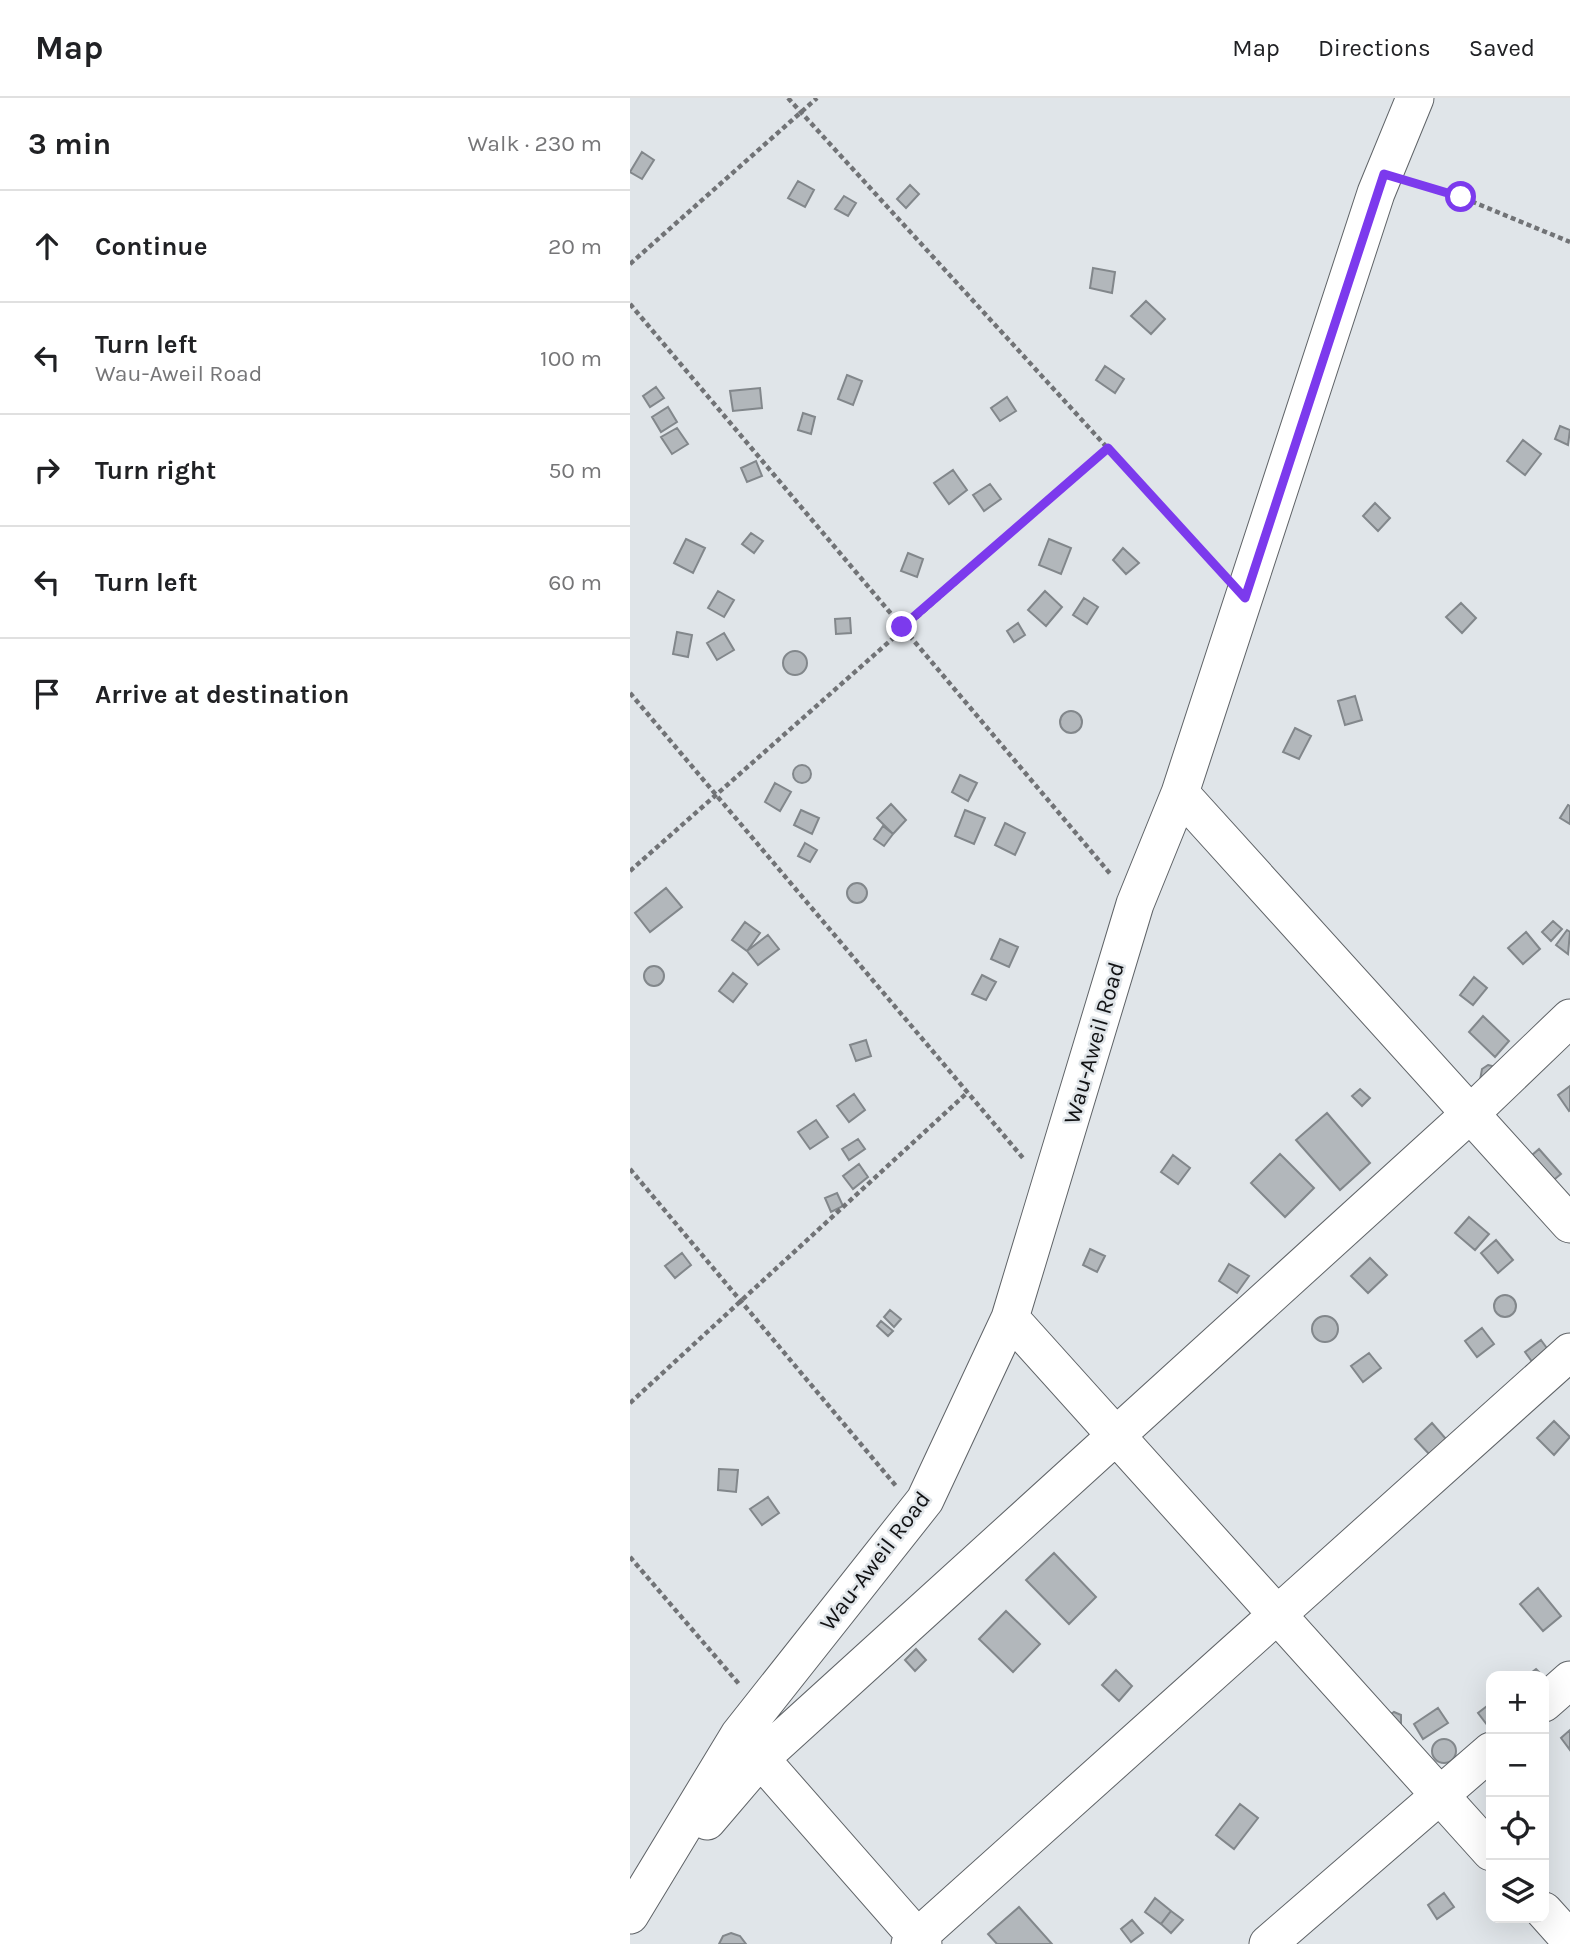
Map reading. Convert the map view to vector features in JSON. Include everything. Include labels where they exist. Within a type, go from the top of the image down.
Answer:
[{"type":"street","name":"Wau-Aweil Road","points":[[635,1906],[753,1734],[925,1500],[1010,1318],[1051,1190],[1135,904],[1180,793],[1384,174],[1415,98]]},
{"type":"street","points":[[1180,793],[1570,1224]]},
{"type":"street","points":[[1570,1017],[1470,1114],[1115,1434],[753,1734],[917,1942],[1570,1352]]},
{"type":"street","points":[[1010,1318],[1486,1846]]},
{"type":"street","points":[[1549,1699],[1570,1680]]},
{"type":"street","points":[[1268,1944],[1486,1756]]},
{"type":"street","points":[[1549,1917],[1570,1940]]},
{"type":"path","points":[[788,98],[1245,598]]},
{"type":"path","points":[[630,264],[817,98]]},
{"type":"path","points":[[1384,174],[1461,197],[1570,242]]},
{"type":"path","points":[[630,304],[1135,904]]},
{"type":"path","points":[[630,871],[717,796],[902,627],[1108,448]]},
{"type":"path","points":[[630,694],[1051,1190]]},
{"type":"path","points":[[630,1402],[968,1092]]},
{"type":"path","points":[[630,1169],[916,1511]]},
{"type":"path","points":[[630,1558],[753,1734]]},
{"type":"building","points":[[642,152],[654,160],[642,179],[630,172]]},
{"type":"building","points":[[798,181],[814,190],[805,207],[788,198]]},
{"type":"building","points":[[910,185],[919,194],[906,208],[897,199]]},
{"type":"building","points":[[844,196],[856,203],[848,216],[835,209]]},
{"type":"building","points":[[1093,268],[1115,272],[1112,293],[1090,288]]},
{"type":"building","points":[[1146,301],[1165,319],[1151,334],[1131,316]]},
{"type":"building","points":[[1105,366],[1124,379],[1115,393],[1096,380]]},
{"type":"building","points":[[847,375],[862,381],[853,405],[838,399]]},
{"type":"building","points":[[656,387],[664,398],[650,407],[643,396]]},
{"type":"building","points":[[760,388],[762,408],[733,411],[730,391]]},
{"type":"building","points":[[1007,397],[1016,411],[1000,421],[991,408]]},
{"type":"building","points":[[668,407],[677,422],[661,432],[652,417]]},
{"type":"building","points":[[803,413],[815,417],[811,434],[798,430]]},
{"type":"building","points":[[1560,426],[1570,430],[1568,445],[1555,439]]},
{"type":"building","points":[[677,428],[688,444],[672,454],[661,437]]},
{"type":"building","points":[[1523,440],[1541,454],[1525,475],[1507,461]]},
{"type":"building","points":[[756,461],[762,476],[747,482],[741,468]]},
{"type":"building","points":[[953,470],[967,490],[949,504],[934,483]]},
{"type":"building","points":[[990,484],[1001,499],[984,511],[973,495]]},
{"type":"building","points":[[1375,503],[1390,518],[1378,531],[1363,516]]},
{"type":"building","points":[[751,533],[763,541],[754,553],[742,544]]},
{"type":"building","points":[[686,539],[705,548],[693,573],[674,563]]},
{"type":"building","points":[[1049,539],[1071,548],[1061,574],[1039,565]]},
{"type":"building","points":[[1123,548],[1139,563],[1126,574],[1113,560]]},
{"type":"building","points":[[908,553],[923,559],[917,577],[901,571]]},
{"type":"building","points":[[718,591],[734,600],[724,617],[708,608]]},
{"type":"building","points":[[1045,591],[1062,607],[1046,626],[1028,610]]},
{"type":"building","points":[[1084,598],[1098,607],[1087,624],[1073,615]]},
{"type":"building","points":[[1461,603],[1476,618],[1462,633],[1446,617]]},
{"type":"building","points":[[850,618],[851,633],[836,634],[835,619]]},
{"type":"building","points":[[1018,623],[1025,635],[1014,642],[1007,631]]},
{"type":"building","points":[[677,632],[692,635],[688,657],[673,654]]},
{"type":"building","points":[[724,633],[734,650],[717,660],[707,643]]},
{"type":"building","points":[[795,651],[803,655],[807,663],[803,671],[795,675],[787,671],[783,663],[787,655]]},
{"type":"building","points":[[1355,696],[1362,720],[1345,725],[1338,701]]},
{"type":"building","points":[[1071,711],[1079,714],[1082,722],[1079,730],[1071,733],[1063,730],[1060,722],[1063,714]]},
{"type":"building","points":[[1295,728],[1311,736],[1299,759],[1283,752]]},
{"type":"building","points":[[802,765],[808,768],[811,774],[808,780],[802,783],[796,780],[793,774],[796,768]]},
{"type":"building","points":[[960,775],[977,783],[968,801],[952,792]]},
{"type":"building","points":[[775,783],[791,792],[780,811],[765,802]]},
{"type":"building","points":[[891,804],[906,820],[893,834],[877,818]]},
{"type":"building","points":[[1568,805],[1570,806],[1570,824],[1560,818]]},
{"type":"building","points":[[801,810],[819,818],[812,834],[794,825]]},
{"type":"building","points":[[965,810],[985,818],[974,844],[955,836]]},
{"type":"building","points":[[1005,823],[1025,833],[1015,855],[995,845]]},
{"type":"building","points":[[883,826],[893,834],[884,846],[874,839]]},
{"type":"building","points":[[805,843],[817,850],[810,862],[798,856]]},
{"type":"building","points":[[857,883],[864,886],[867,893],[864,900],[857,903],[850,900],[847,893],[850,886]]},
{"type":"building","points":[[666,888],[682,907],[650,932],[635,913]]},
{"type":"building","points":[[1553,921],[1562,929],[1551,941],[1542,932]]},
{"type":"building","points":[[745,922],[760,933],[747,951],[732,940]]},
{"type":"building","points":[[1567,930],[1570,932],[1568,954],[1556,945]]},
{"type":"building","points":[[1526,932],[1540,949],[1523,964],[1508,948]]},
{"type":"building","points":[[768,935],[779,949],[758,965],[747,951]]},
{"type":"building","points":[[1000,939],[1018,947],[1009,967],[991,959]]},
{"type":"building","points":[[654,966],[661,969],[664,976],[661,983],[654,986],[647,983],[644,976],[647,969]]},
{"type":"building","points":[[733,973],[747,984],[733,1002],[719,991]]},
{"type":"building","points":[[982,975],[996,982],[986,1000],[972,994]]},
{"type":"building","points":[[1474,977],[1487,988],[1473,1005],[1460,995]]},
{"type":"building","points":[[1483,1016],[1509,1041],[1495,1057],[1469,1032]]},
{"type":"building","points":[[866,1040],[871,1056],[856,1061],[850,1045]]},
{"type":"building","points":[[1488,1065],[1496,1067],[1480,1080],[1482,1069]]},
{"type":"building","points":[[1570,1086],[1570,1110],[1569,1111],[1558,1095]]},
{"type":"building","points":[[1360,1089],[1370,1098],[1362,1106],[1352,1096]]},
{"type":"building","points":[[854,1094],[865,1110],[849,1122],[837,1106]]},
{"type":"building","points":[[1327,1113],[1370,1163],[1340,1190],[1296,1140]]},
{"type":"building","points":[[816,1120],[828,1137],[810,1149],[798,1132]]},
{"type":"building","points":[[858,1139],[865,1149],[849,1160],[842,1149]]},
{"type":"building","points":[[1539,1149],[1561,1174],[1544,1188],[1523,1163]]},
{"type":"building","points":[[1280,1154],[1314,1188],[1285,1217],[1251,1183]]},
{"type":"building","points":[[1173,1155],[1190,1168],[1178,1184],[1161,1172]]},
{"type":"building","points":[[859,1164],[868,1177],[853,1189],[843,1176]]},
{"type":"building","points":[[837,1193],[843,1206],[831,1212],[825,1198]]},
{"type":"building","points":[[1469,1217],[1489,1234],[1475,1250],[1455,1233]]},
{"type":"building","points":[[1496,1240],[1513,1260],[1498,1273],[1481,1253]]},
{"type":"building","points":[[1090,1249],[1105,1256],[1097,1272],[1083,1265]]},
{"type":"building","points":[[682,1253],[691,1265],[675,1278],[665,1266]]},
{"type":"building","points":[[1370,1258],[1387,1275],[1368,1293],[1351,1276]]},
{"type":"building","points":[[1229,1264],[1249,1276],[1237,1293],[1219,1281]]},
{"type":"building","points":[[1505,1295],[1513,1298],[1516,1306],[1513,1314],[1505,1317],[1497,1314],[1494,1306],[1497,1298]]},
{"type":"building","points":[[890,1310],[901,1319],[894,1327],[884,1317]]},
{"type":"building","points":[[1325,1316],[1334,1320],[1338,1329],[1334,1338],[1325,1342],[1316,1338],[1312,1329],[1316,1320]]},
{"type":"building","points":[[881,1321],[893,1331],[888,1336],[877,1326]]},
{"type":"building","points":[[1482,1328],[1494,1344],[1477,1357],[1465,1341]]},
{"type":"building","points":[[1541,1340],[1554,1358],[1538,1370],[1525,1352]]},
{"type":"building","points":[[1369,1353],[1381,1368],[1363,1382],[1351,1366]]},
{"type":"building","points":[[1554,1421],[1570,1437],[1554,1455],[1537,1438]]},
{"type":"building","points":[[1432,1423],[1446,1439],[1430,1455],[1415,1439]]},
{"type":"building","points":[[719,1469],[738,1470],[736,1492],[718,1490]]},
{"type":"building","points":[[768,1497],[779,1513],[762,1525],[750,1509]]},
{"type":"building","points":[[1054,1553],[1096,1597],[1069,1624],[1026,1580]]},
{"type":"building","points":[[1538,1588],[1561,1616],[1543,1631],[1520,1604]]},
{"type":"building","points":[[1006,1611],[1040,1644],[1013,1672],[979,1639]]},
{"type":"building","points":[[916,1649],[926,1660],[915,1671],[905,1660]]},
{"type":"building","points":[[1116,1670],[1132,1686],[1119,1701],[1102,1685]]},
{"type":"building","points":[[1486,1707],[1486,1723],[1478,1713]]},
{"type":"building","points":[[1438,1708],[1448,1723],[1423,1739],[1414,1724]]},
{"type":"building","points":[[1394,1712],[1401,1715],[1401,1725],[1388,1716]]},
{"type":"building","points":[[1570,1730],[1570,1750],[1561,1738]]},
{"type":"building","points":[[1444,1739],[1455,1746],[1456,1751],[1449,1762],[1444,1763],[1433,1756],[1432,1751],[1439,1740]]},
{"type":"building","points":[[1240,1804],[1258,1818],[1234,1849],[1216,1835]]},
{"type":"building","points":[[1444,1893],[1454,1907],[1437,1919],[1428,1905]]},
{"type":"building","points":[[1155,1898],[1171,1911],[1161,1924],[1145,1912]]},
{"type":"building","points":[[1019,1907],[1052,1944],[997,1944],[988,1934]]},
{"type":"building","points":[[1171,1911],[1183,1920],[1171,1933],[1161,1924]]},
{"type":"building","points":[[1132,1920],[1143,1933],[1131,1942],[1121,1929]]},
{"type":"building","points":[[731,1933],[740,1936],[746,1944],[719,1944],[723,1936]]},
{"type":"route","points":[[902,627],[1108,448],[1245,598],[1384,174],[1461,197]]}]
